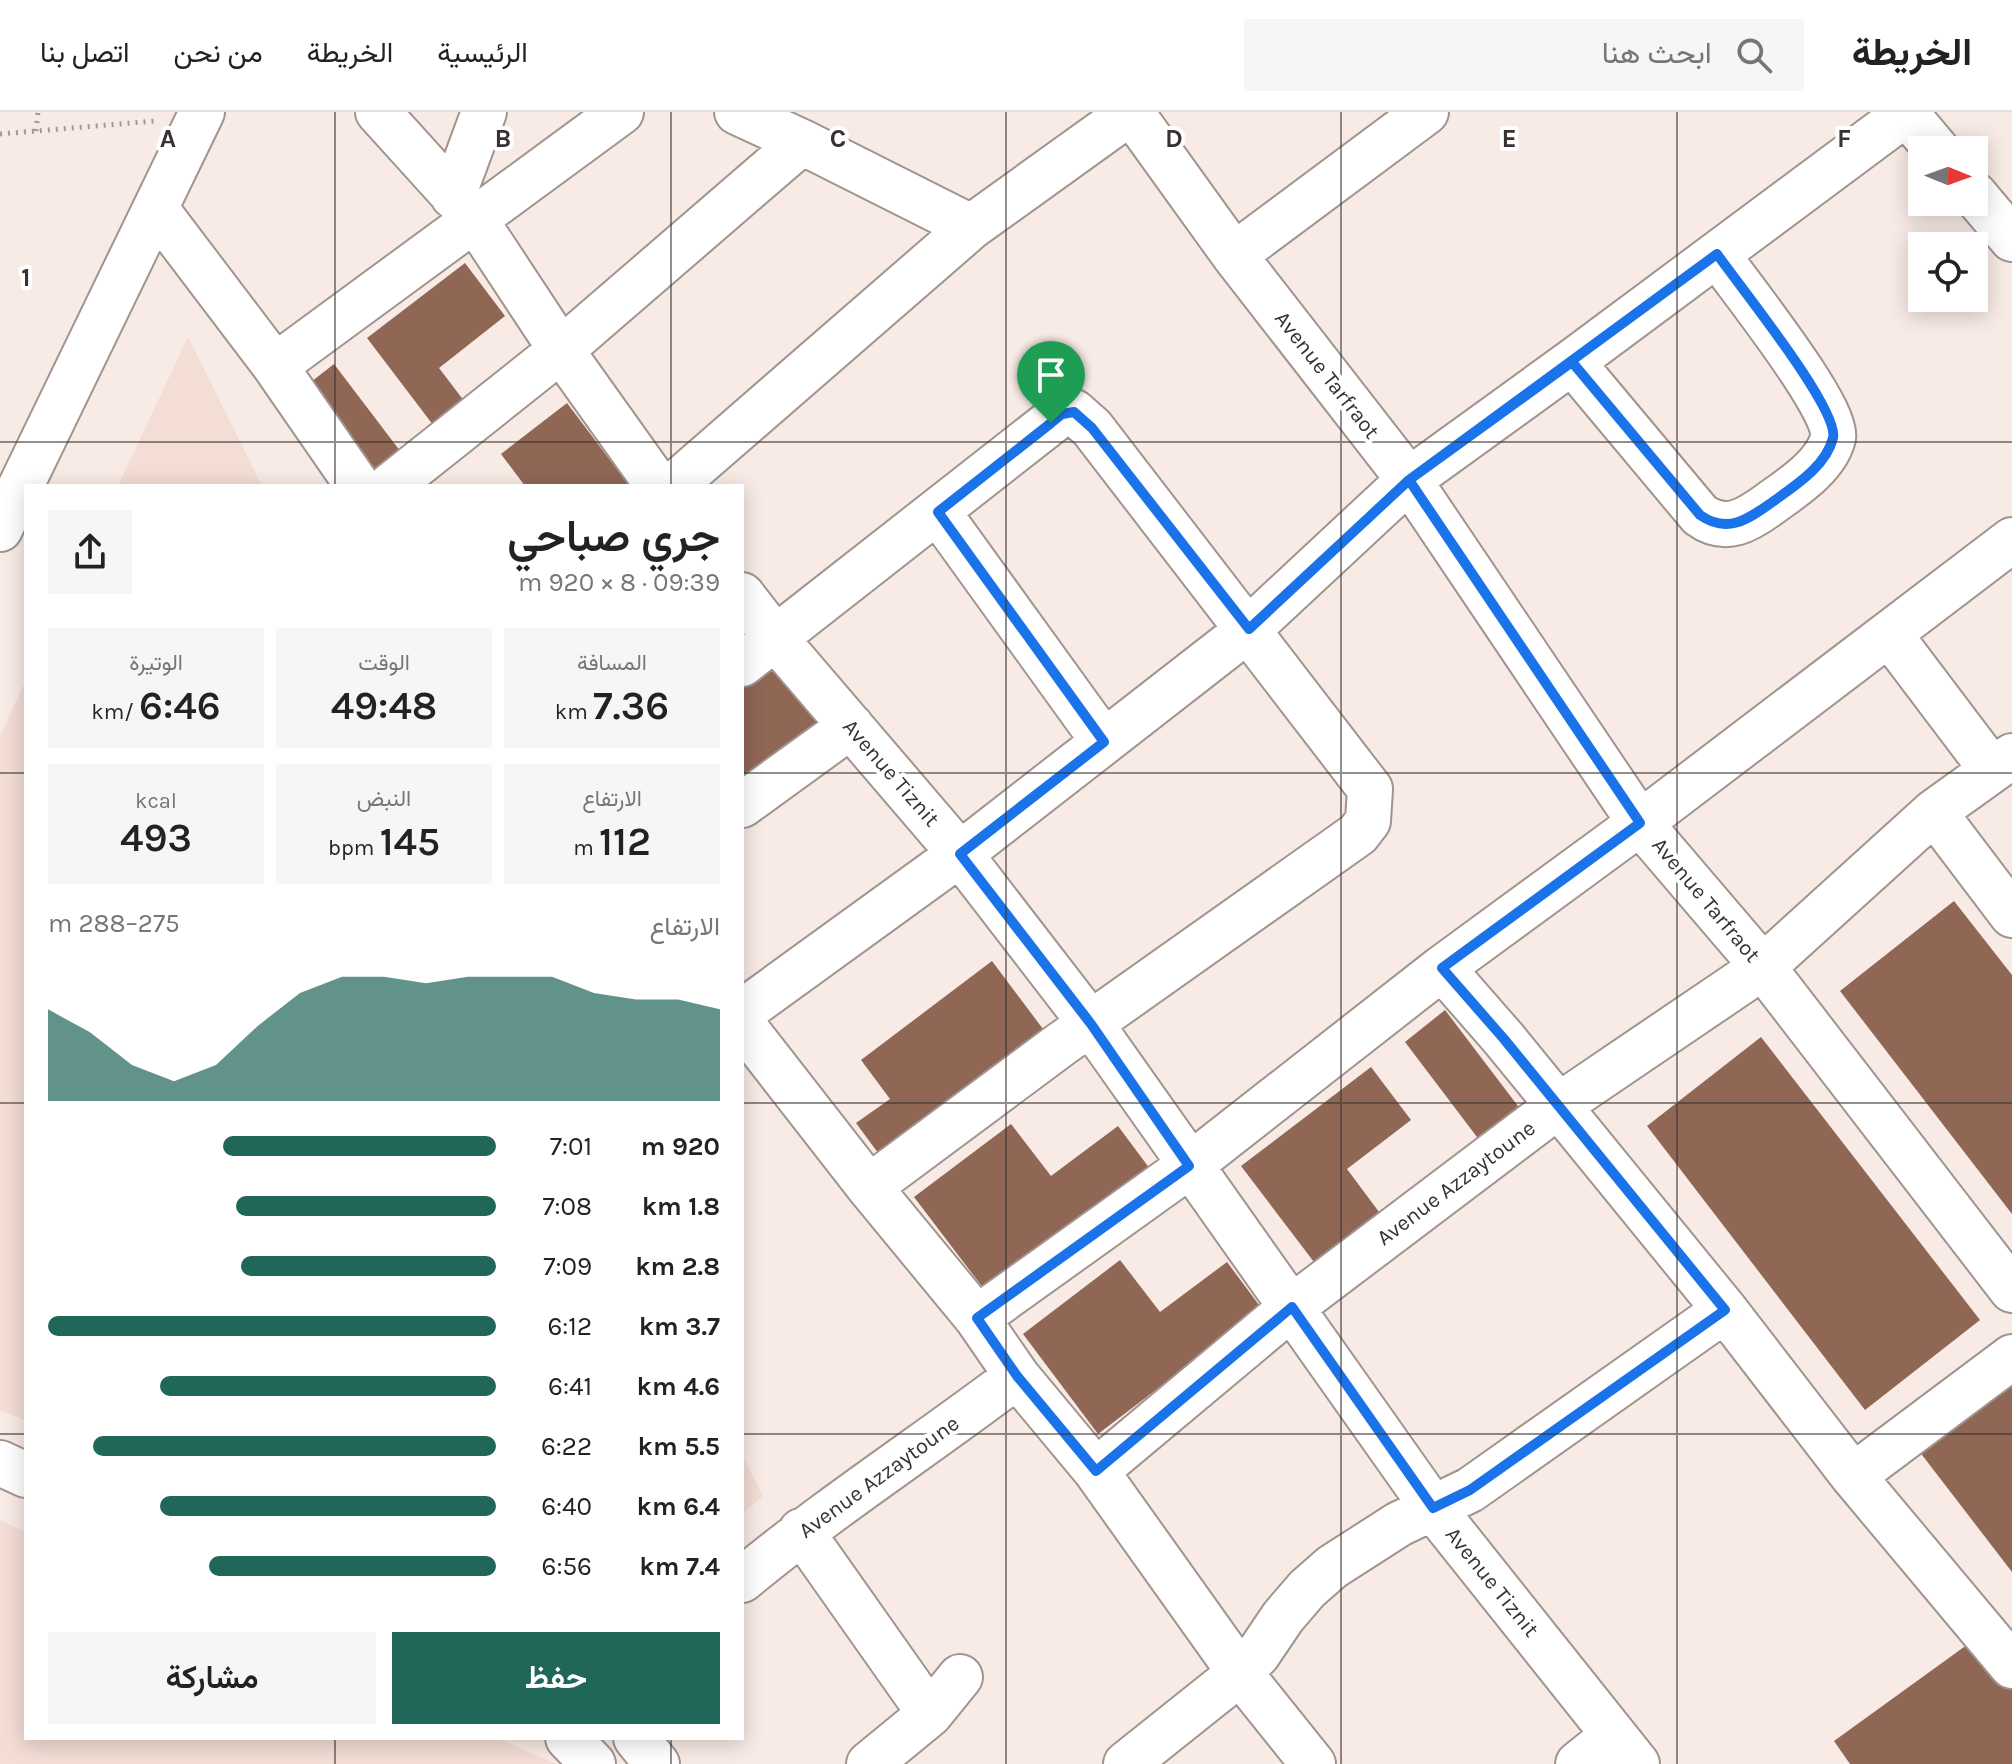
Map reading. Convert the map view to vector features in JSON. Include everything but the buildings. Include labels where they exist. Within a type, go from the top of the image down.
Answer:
[{"type":"street","points":[[378,112],[464,207],[657,484]]},
{"type":"street","points":[[464,207],[484,112]]},
{"type":"street","points":[[275,366],[464,207],[621,112]]},
{"type":"street","points":[[737,112],[971,227]]},
{"type":"street","points":[[675,484],[971,227],[1131,112]]},
{"type":"street","name":"Avenue Tarfraot","points":[[1131,112],[1234,255],[1409,480],[1640,823],[1763,967],[2012,1290]]},
{"type":"street","points":[[1234,255],[1426,112]]},
{"type":"street","points":[[744,1011],[960,854],[1249,629],[1409,480],[1906,113],[1925,136]]},
{"type":"street","points":[[0,529],[201,115]]},
{"type":"street","points":[[393,484],[561,350],[802,142]]},
{"type":"street","points":[[156,209],[275,366],[357,484]]},
{"type":"street","points":[[1988,211],[2012,239]]},
{"type":"street","points":[[1572,362],[1709,522],[1723,525],[1743,522],[1789,490],[1824,458],[1834,437],[1831,418],[1799,367],[1717,254]]},
{"type":"street","points":[[744,663],[1056,418],[1074,412],[1092,428],[1370,789],[1368,821],[1358,834],[869,1187]]},
{"type":"street","points":[[938,512],[1104,742]]},
{"type":"street","points":[[977,1318],[1189,1166],[1442,968],[1640,823],[2012,540]]},
{"type":"street","name":"Avenue Tiznit","points":[[744,598],[960,854],[1091,1024],[1433,1508],[1626,1750]]},
{"type":"street","points":[[1890,635],[2002,763]]},
{"type":"street","points":[[744,804],[851,726]]},
{"type":"street","name":"Avenue Azzaytoune","points":[[1096,1471],[1292,1307],[1558,1106],[1763,967],[1934,812],[2002,763]]},
{"type":"street","points":[[1934,812],[2012,915]]},
{"type":"street","points":[[1442,968],[1725,1310],[1853,1476],[2012,1666]]},
{"type":"street","points":[[744,1027],[869,1187],[977,1318],[1017,1376],[1096,1471],[1240,1673],[1313,1764]]},
{"type":"street","points":[[1126,1764],[1240,1673],[1307,1589],[1332,1567],[1399,1524],[1470,1490],[1725,1310]]},
{"type":"street","points":[[1853,1476],[2012,1357]]},
{"type":"street","name":"Avenue Azzaytoune","points":[[744,1578],[801,1531],[1017,1376]]},
{"type":"street","points":[[0,1463],[24,1474]]},
{"type":"street","points":[[801,1531],[930,1714]]},
{"type":"street","points":[[869,1764],[930,1714],[960,1677]]},
{"type":"street","points":[[570,1740],[593,1764]]},
{"type":"street","points":[[638,1740],[657,1764]]},
{"type":"street","points":[[1578,1764],[1626,1750]]},
{"type":"path","points":[[36,131],[38,112]]},
{"type":"path","points":[[0,134],[201,115]]},
{"type":"shaded area","points":[[188,337],[261,484],[119,484]]},
{"type":"shaded area","points":[[24,684],[24,1420],[0,1410],[0,736]]},
{"type":"shaded area","points":[[744,1458],[763,1496],[744,1512]]},
{"type":"shaded area","points":[[0,1520],[24,1531],[24,1740],[502,1740],[556,1764],[0,1764]]},
{"type":"route","points":[[1051,423],[938,512],[1104,742],[960,854],[1091,1024],[1189,1166],[977,1318],[1017,1376],[1096,1471],[1292,1307],[1433,1508],[1470,1490],[1725,1310],[1504,1039],[1442,968],[1640,823],[1409,480],[1572,362],[1709,522],[1723,525],[1743,522],[1808,474],[1824,458],[1834,437],[1831,418],[1816,392],[1717,254],[1409,480],[1249,629],[1083,418],[1069,412],[1051,423]]}]
